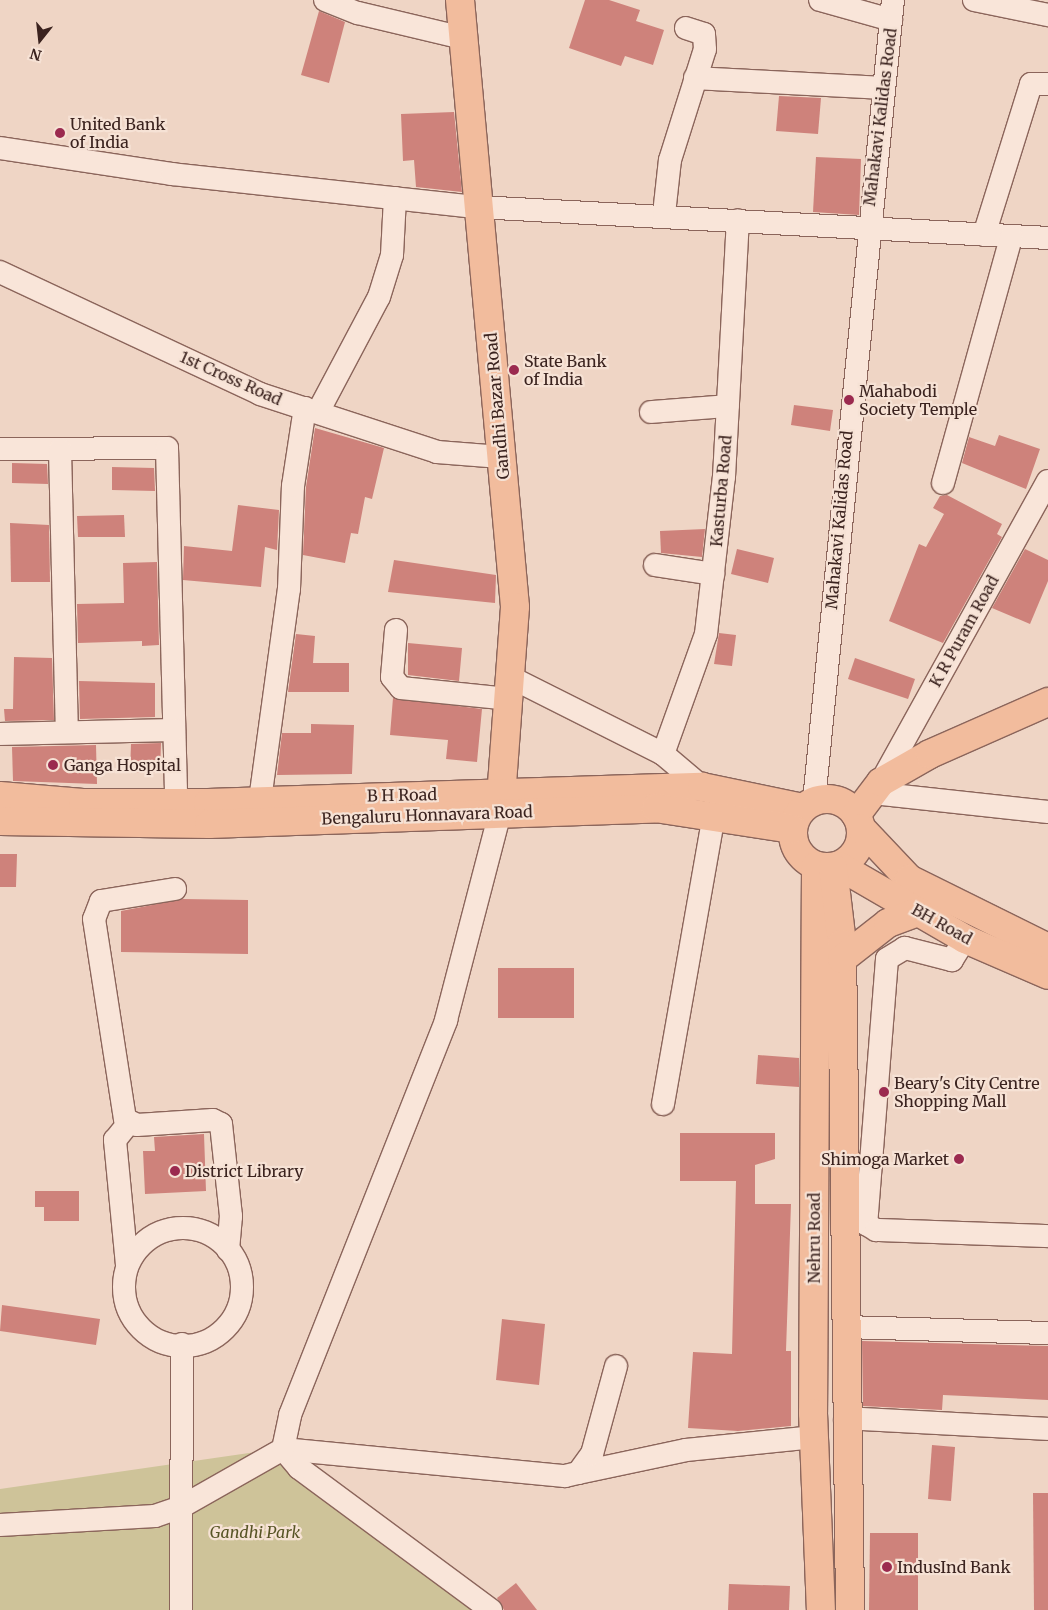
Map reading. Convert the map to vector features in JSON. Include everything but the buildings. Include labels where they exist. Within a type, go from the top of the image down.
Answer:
[{"type":"main road","name":"Gandhi Bazar Road","points":[[460,0],[515,608],[511,689],[500,802]]},
{"type":"main road","points":[[859,822],[838,801],[803,813],[797,852],[829,867],[857,851],[859,822],[877,788],[930,754],[1048,702]]},
{"type":"main road","name":"B H Road","points":[[0,796],[83,803],[176,803],[260,800],[500,802],[702,787],[803,813]]},
{"type":"main road","name":"Bengaluru Honnavara Road","points":[[0,821],[209,824],[500,802],[656,808],[714,814],[803,813]]},
{"type":"main road","name":"BH Road","points":[[859,822],[910,879],[1048,948]]},
{"type":"main road","name":"BH Road","points":[[829,867],[919,912],[965,939],[1048,975]]},
{"type":"main road","name":"Nehru Road","points":[[829,867],[842,959],[845,1418],[850,1610]]},
{"type":"main road","name":"Nehru Road","points":[[821,1610],[814,1437],[829,867]]},
{"type":"main road","points":[[842,959],[888,923],[919,912]]},
{"type":"street","points":[[325,0],[358,13],[463,38]]},
{"type":"street","points":[[820,0],[892,10]]},
{"type":"street","points":[[974,0],[1048,14]]},
{"type":"street","name":"Mahakavi Kalidas Road","points":[[803,813],[892,10]]},
{"type":"street","points":[[664,214],[670,160],[706,39],[686,28]]},
{"type":"street","points":[[695,78],[883,88]]},
{"type":"street","points":[[984,235],[1031,84],[1048,84]]},
{"type":"street","points":[[0,148],[172,174],[478,207],[664,214],[1048,238]]},
{"type":"street","points":[[260,800],[289,589],[293,486],[312,410],[379,297],[392,255],[395,198]]},
{"type":"street","name":"Kasturba Road","points":[[663,754],[706,634],[728,406],[738,220]]},
{"type":"street","points":[[943,483],[1011,237]]},
{"type":"street","name":"1st Cross Road","points":[[0,272],[252,390],[437,452],[501,457]]},
{"type":"street","points":[[651,412],[728,406]]},
{"type":"street","points":[[0,449],[168,448],[176,803]]},
{"type":"street","points":[[60,450],[67,732]]},
{"type":"street","name":"K R Puram Road","points":[[877,788],[1048,482]]},
{"type":"street","points":[[656,565],[713,574]]},
{"type":"street","points":[[396,630],[392,677],[401,688],[511,689],[663,754],[702,787]]},
{"type":"street","points":[[0,734],[174,730]]},
{"type":"street","points":[[877,788],[1048,812]]},
{"type":"street","points":[[283,1449],[290,1415],[446,1020],[500,802]]},
{"type":"street","points":[[663,1104],[714,814]]},
{"type":"street","points":[[127,1266],[139,1246],[159,1232],[179,1228],[218,1239],[238,1266],[242,1286],[233,1318],[203,1342],[182,1344],[154,1338],[139,1327],[125,1302],[127,1266],[115,1140],[129,1123],[96,908],[101,901],[175,889]]},
{"type":"street","points":[[965,939],[952,960],[905,948],[887,960],[866,1224],[876,1230],[1048,1236]]},
{"type":"street","points":[[129,1123],[212,1120],[221,1124],[231,1216],[228,1250]]},
{"type":"street","points":[[844,1327],[1048,1333]]},
{"type":"street","points":[[181,1610],[182,1344]]},
{"type":"street","points":[[578,1473],[596,1441],[616,1366]]},
{"type":"street","points":[[845,1418],[1048,1429]]},
{"type":"street","points":[[0,1525],[129,1520],[181,1507],[283,1449],[565,1476],[686,1450],[814,1437]]},
{"type":"street","points":[[283,1449],[299,1468],[490,1610]]},
{"type":"green space","name":"Gandhi Park","points":[[276,1449],[490,1610],[0,1610],[0,1489]]},
{"type":"place","name":"United Bank of India","points":[[60,133]]},
{"type":"place","name":"State Bank of India","points":[[514,370]]},
{"type":"place","name":"Mahabodi Society Temple","points":[[849,400]]},
{"type":"place","name":"Ganga Hospital","points":[[53,765]]},
{"type":"place","name":"Beary's City Centre Shopping Mall","points":[[884,1092]]},
{"type":"place","name":"Shimoga Market","points":[[959,1159]]},
{"type":"place","name":"District Library","points":[[175,1171]]},
{"type":"place","name":"IndusInd Bank","points":[[887,1567]]}]
